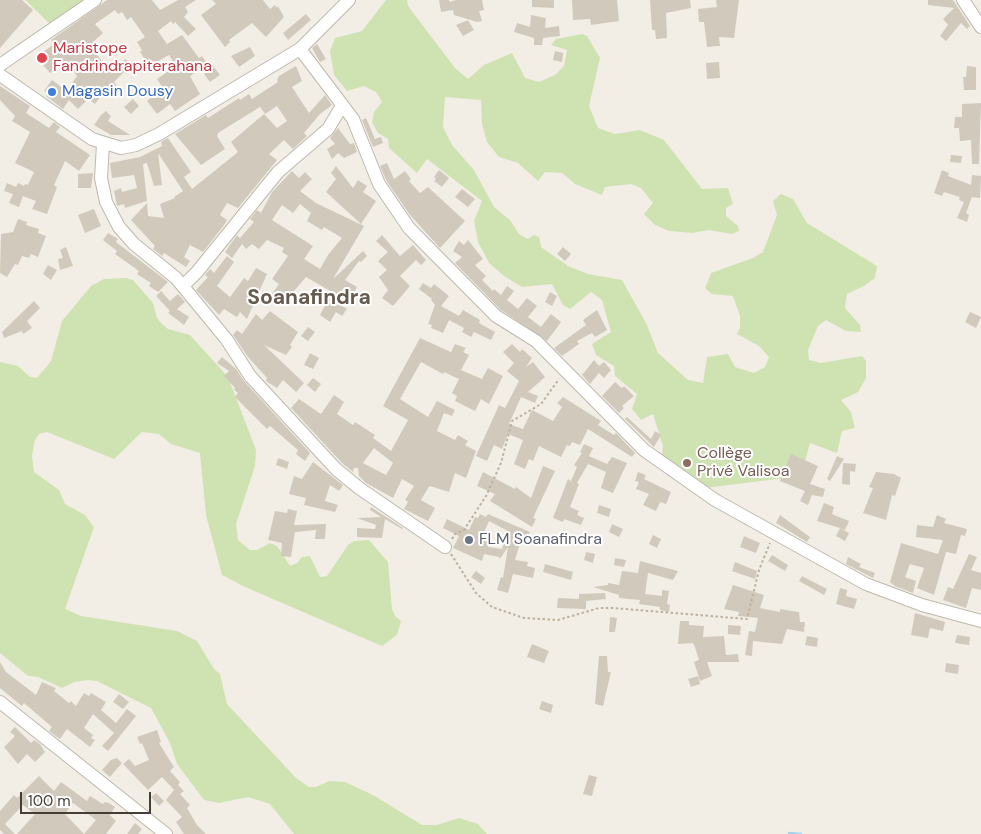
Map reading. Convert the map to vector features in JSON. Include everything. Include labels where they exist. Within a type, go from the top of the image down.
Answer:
[{"type":"street","points":[[3,63],[95,0]]},
{"type":"street","points":[[0,75],[92,139],[103,144],[121,148],[136,145],[159,134],[300,49],[349,0]]},
{"type":"street","points":[[963,0],[981,27]]},
{"type":"street","points":[[300,49],[353,119],[379,184],[409,228],[496,316],[536,341],[644,450],[714,500],[866,584],[922,605],[981,621]]},
{"type":"street","points":[[183,286],[197,272],[278,172],[328,129],[340,109]]},
{"type":"street","points":[[103,144],[101,178],[106,202],[119,227],[183,286],[227,340],[250,376],[336,469],[445,547]]},
{"type":"street","points":[[0,702],[152,829],[166,834]]},
{"type":"path","points":[[565,371],[541,404],[512,421],[501,464],[486,496],[464,530],[455,534],[445,547],[456,560],[476,593],[492,607],[524,618],[558,620],[599,608],[747,619],[759,570],[774,532]]},
{"type":"green space","points":[[25,0],[84,0],[50,24]]},
{"type":"green space","points":[[386,0],[407,0],[408,6],[455,68],[468,79],[484,65],[512,53],[525,78],[539,82],[555,75],[564,66],[567,50],[551,45],[556,39],[582,34],[587,36],[600,58],[589,106],[598,128],[615,134],[640,130],[664,140],[702,189],[728,188],[733,204],[726,208],[726,216],[738,226],[739,231],[732,234],[709,230],[692,233],[669,231],[655,225],[644,214],[653,203],[641,188],[631,184],[605,187],[602,195],[575,184],[562,173],[545,172],[538,181],[518,163],[499,157],[487,142],[482,124],[481,100],[445,97],[443,127],[452,145],[474,170],[494,207],[510,220],[519,234],[528,239],[534,235],[539,237],[541,247],[568,266],[588,274],[622,280],[646,323],[658,353],[688,380],[703,383],[707,357],[728,354],[735,367],[754,373],[765,367],[769,357],[759,346],[737,334],[740,328],[740,316],[733,296],[712,294],[705,288],[711,273],[753,258],[763,252],[777,215],[773,201],[781,194],[793,199],[807,223],[877,266],[875,278],[847,294],[845,308],[860,325],[861,332],[846,331],[826,320],[818,326],[808,350],[809,360],[821,363],[862,356],[866,361],[866,378],[858,392],[841,400],[851,412],[855,428],[842,431],[837,453],[810,443],[801,476],[705,488],[662,455],[663,446],[653,414],[641,420],[632,409],[637,394],[615,376],[614,366],[596,355],[592,344],[611,332],[602,300],[591,292],[570,309],[563,305],[552,284],[522,287],[504,276],[489,263],[478,242],[474,221],[482,201],[427,159],[417,173],[389,148],[388,139],[378,133],[372,122],[374,112],[382,102],[376,92],[364,86],[347,91],[334,75],[330,51],[335,38],[362,31]]},
{"type":"green space","points":[[126,278],[133,280],[153,303],[157,318],[162,324],[168,329],[190,335],[228,377],[256,450],[255,466],[236,524],[238,540],[250,550],[257,550],[270,543],[277,546],[290,566],[297,563],[302,557],[310,556],[320,577],[327,576],[348,545],[354,541],[369,540],[388,562],[392,609],[395,616],[401,621],[397,635],[382,646],[245,587],[222,575],[206,515],[200,453],[171,444],[159,434],[142,432],[114,459],[47,432],[39,434],[35,440],[32,456],[34,472],[59,490],[65,504],[85,515],[94,527],[65,609],[81,616],[177,631],[197,641],[214,669],[220,674],[227,704],[296,778],[309,787],[316,787],[329,781],[345,782],[373,795],[422,825],[437,825],[459,818],[478,824],[487,834],[294,834],[270,804],[248,797],[219,803],[204,800],[177,764],[170,743],[151,708],[97,681],[74,682],[62,688],[38,677],[28,676],[0,653],[0,362],[18,366],[30,377],[37,378],[51,361],[62,321],[91,286],[104,279]]},
{"type":"building","points":[[0,0],[22,0],[33,10],[0,48]]},
{"type":"building","points":[[107,0],[152,0],[160,10],[178,0],[196,0],[185,7],[188,12],[184,17],[196,29],[188,36],[175,22],[173,24],[171,21],[158,31],[167,44],[182,35],[199,58],[202,56],[206,62],[201,69],[190,76],[200,94],[175,111],[170,104],[157,114],[147,101],[160,90],[168,96],[157,79],[176,66],[169,55],[149,66],[140,52],[142,50],[137,42],[145,37],[131,17],[127,20],[122,12],[118,14],[115,10],[95,24],[103,33],[93,42],[98,49],[95,51],[97,55],[112,73],[125,59],[133,66],[126,74],[124,72],[114,82],[120,90],[114,95],[108,86],[95,104],[88,99],[78,109],[69,100],[63,109],[46,96],[48,93],[44,91],[52,80],[67,91],[77,76],[66,62],[50,73],[36,57],[54,44],[51,40]]},
{"type":"building","points":[[212,0],[263,0],[270,9],[275,5],[277,8],[278,6],[284,17],[266,37],[252,23],[229,40],[230,42],[225,47],[201,15],[216,4]]},
{"type":"building","points":[[439,0],[449,0],[450,2],[456,0],[482,0],[484,10],[479,11],[482,21],[477,22],[454,15],[453,10],[441,12]]},
{"type":"building","points":[[532,0],[554,0],[554,8],[532,7]]},
{"type":"building","points":[[572,0],[617,0],[619,21],[591,25],[590,19],[573,20]]},
{"type":"building","points":[[650,0],[690,0],[691,8],[666,13],[667,38],[656,39],[655,30],[652,30]]},
{"type":"building","points":[[716,0],[739,0],[734,38],[719,37],[720,46],[707,47],[704,22],[699,22],[698,9],[717,7]]},
{"type":"building","points":[[928,0],[953,0],[970,26],[967,29],[961,23],[946,41],[940,36],[948,25],[943,19],[954,8],[928,5]]},
{"type":"building","points":[[306,14],[311,20],[288,40],[283,33]]},
{"type":"building","points":[[531,15],[546,18],[545,28],[559,26],[560,36],[543,38],[542,45],[534,45],[534,38],[514,32],[517,23],[530,27]]},
{"type":"building","points":[[468,20],[474,30],[463,36],[456,25]]},
{"type":"building","points":[[317,44],[326,59],[320,62],[312,48]]},
{"type":"building","points":[[250,47],[255,56],[239,67],[231,56]]},
{"type":"building","points":[[555,51],[563,53],[562,62],[553,60]]},
{"type":"building","points":[[719,62],[720,78],[707,79],[706,63]]},
{"type":"building","points":[[296,66],[302,81],[292,87],[309,113],[325,95],[332,105],[320,114],[304,133],[307,136],[293,149],[284,140],[269,154],[277,160],[238,208],[227,203],[220,215],[227,220],[203,252],[190,245],[184,257],[190,261],[186,267],[164,253],[162,256],[153,249],[155,246],[131,220],[147,203],[148,216],[164,218],[160,204],[175,198],[183,191],[158,153],[162,185],[154,186],[147,163],[143,164],[147,201],[125,208],[124,204],[117,206],[114,191],[121,188],[122,192],[137,188],[134,175],[112,178],[110,163],[140,157],[162,146],[161,142],[168,138],[191,172],[184,177],[192,189],[238,152],[231,142],[264,114],[277,128],[287,121],[277,106],[265,114],[260,107],[218,133],[217,136],[225,149],[201,165],[175,134],[206,115],[208,118],[239,98],[240,100],[249,94],[252,99],[278,82],[279,76]]},
{"type":"building","points":[[967,66],[976,67],[976,90],[964,90],[963,77],[966,77]]},
{"type":"building","points":[[214,67],[220,75],[210,82],[204,74]]},
{"type":"building","points":[[0,86],[30,106],[26,113],[49,128],[54,122],[60,127],[56,132],[90,155],[79,171],[65,161],[54,185],[57,187],[47,214],[32,209],[36,201],[23,196],[19,207],[9,203],[13,194],[4,191],[7,183],[16,187],[18,183],[24,186],[25,184],[28,185],[34,172],[15,163],[30,132],[12,121],[15,116],[0,100]]},
{"type":"building","points":[[133,99],[139,106],[131,114],[124,107]]},
{"type":"building","points":[[981,103],[979,164],[972,164],[971,140],[960,141],[959,128],[954,128],[955,117],[962,117],[962,104]]},
{"type":"building","points":[[106,111],[111,116],[108,121],[130,135],[111,135],[94,125]]},
{"type":"building","points":[[366,118],[375,139],[381,137],[383,143],[373,147],[362,120]]},
{"type":"building","points":[[338,128],[350,144],[354,143],[357,152],[344,158],[338,153],[332,159],[327,149],[335,144],[330,138]]},
{"type":"building","points":[[951,155],[962,156],[961,163],[950,162]]},
{"type":"building","points":[[387,163],[394,179],[405,171],[411,179],[409,181],[420,193],[428,187],[465,221],[440,248],[410,215],[386,180],[380,166]]},
{"type":"building","points":[[336,166],[353,188],[358,180],[367,186],[363,192],[376,201],[361,224],[326,192],[336,179],[331,173]]},
{"type":"building","points":[[439,170],[449,178],[442,187],[434,181],[436,179],[434,177]]},
{"type":"building","points":[[942,170],[949,173],[948,176],[971,185],[972,175],[981,176],[980,198],[972,197],[966,213],[969,215],[967,222],[957,218],[964,202],[959,200],[960,197],[944,192],[942,196],[934,193]]},
{"type":"building","points":[[292,171],[299,178],[305,172],[312,179],[300,191],[316,203],[364,226],[333,279],[363,251],[367,256],[361,262],[359,261],[345,280],[357,287],[354,293],[344,288],[337,295],[306,277],[283,304],[271,295],[279,284],[272,279],[288,256],[282,252],[284,248],[267,240],[259,249],[252,244],[246,249],[242,244],[232,258],[225,252],[237,235],[240,238],[254,222],[250,219],[257,210],[261,213],[272,192]],"holes":[[[300,204],[311,213],[307,221],[322,230],[324,227],[342,238],[328,255],[320,269],[304,259],[313,246],[272,220],[282,205],[293,213]]]},
{"type":"building","points":[[93,173],[91,188],[78,188],[78,174]]},
{"type":"building","points":[[462,189],[475,199],[468,207],[455,197]]},
{"type":"building","points":[[94,209],[101,226],[85,233],[78,215]]},
{"type":"building","points":[[18,219],[27,222],[26,225],[39,229],[38,233],[46,236],[38,257],[31,254],[29,258],[22,256],[18,265],[15,264],[7,277],[0,273],[1,234],[13,232]]},
{"type":"building","points":[[108,233],[118,239],[116,242],[168,282],[158,292],[149,286],[151,283],[137,274],[139,271],[115,254],[117,251],[103,240]]},
{"type":"building","points":[[382,235],[400,256],[413,245],[426,260],[421,265],[416,260],[400,276],[410,286],[393,306],[382,298],[388,290],[379,277],[387,270],[378,261],[388,252],[376,241]]},
{"type":"building","points":[[468,240],[483,259],[475,265],[486,276],[482,280],[493,291],[494,289],[501,295],[507,286],[514,291],[507,300],[518,309],[527,298],[537,306],[528,317],[541,327],[551,314],[561,322],[547,341],[501,310],[455,263],[462,257],[453,251],[459,241],[464,245]]},
{"type":"building","points":[[66,247],[73,266],[60,270],[58,259],[63,258],[60,250]]},
{"type":"building","points":[[563,247],[571,254],[565,261],[557,254]]},
{"type":"building","points":[[227,256],[234,262],[217,286],[230,297],[244,278],[248,281],[256,268],[267,274],[247,319],[240,312],[237,317],[224,309],[219,315],[196,290],[208,277],[205,275],[210,269],[214,273]]},
{"type":"building","points":[[48,265],[57,270],[51,280],[43,274]]},
{"type":"building","points":[[423,283],[431,288],[434,284],[449,296],[441,306],[459,316],[463,310],[480,320],[479,323],[495,332],[491,340],[474,332],[471,337],[462,332],[464,328],[449,320],[443,333],[431,328],[432,325],[428,324],[435,305],[432,299],[419,289]]},
{"type":"building","points":[[161,291],[170,301],[178,294],[185,302],[177,309],[189,317],[184,325],[168,313],[170,311],[156,296]]},
{"type":"building","points":[[550,292],[557,296],[552,306],[545,302]]},
{"type":"building","points":[[329,298],[347,309],[342,316],[336,312],[330,322],[320,315]]},
{"type":"building","points":[[34,301],[40,308],[27,321],[32,328],[23,334],[22,331],[4,338],[2,332]]},
{"type":"building","points":[[597,310],[607,330],[595,337],[592,333],[577,341],[579,344],[562,356],[554,348],[586,325],[583,320]]},
{"type":"building","points":[[270,311],[298,332],[290,345],[292,347],[286,355],[264,345],[304,383],[296,392],[283,380],[277,388],[266,381],[267,378],[248,357],[233,335],[237,330],[242,334],[256,314],[262,320]]},
{"type":"building","points":[[970,312],[981,317],[976,328],[965,322]]},
{"type":"building","points":[[308,327],[315,332],[308,341],[301,336]]},
{"type":"building","points":[[420,338],[451,352],[455,344],[466,348],[463,352],[469,355],[461,370],[482,379],[488,368],[503,376],[489,404],[481,399],[475,411],[455,401],[457,396],[452,393],[459,379],[444,372],[443,374],[421,362],[400,399],[428,417],[437,401],[455,410],[452,416],[444,413],[437,431],[455,440],[458,435],[468,441],[465,445],[476,451],[466,478],[455,473],[449,492],[430,486],[428,488],[421,500],[435,508],[428,521],[404,509],[408,502],[405,500],[414,486],[402,479],[393,498],[366,483],[359,476],[358,468],[354,468],[353,472],[342,463],[291,408],[299,399],[321,414],[334,395],[344,402],[337,414],[353,425],[355,422],[375,435],[373,438],[391,451],[408,420],[383,406]],"holes":[[[374,448],[393,463],[386,475],[363,463]]]},
{"type":"building","points":[[512,344],[520,352],[522,349],[532,358],[526,367],[533,362],[545,377],[528,392],[538,396],[535,403],[521,397],[509,424],[523,429],[532,410],[553,421],[562,407],[557,403],[563,397],[601,421],[598,425],[614,435],[616,433],[635,453],[632,457],[588,429],[580,445],[572,442],[570,446],[567,445],[561,457],[539,446],[533,461],[529,459],[525,469],[514,464],[523,440],[508,434],[502,449],[494,445],[487,461],[476,456],[499,405],[505,408],[519,381],[507,371],[514,363],[503,352]]},
{"type":"building","points":[[310,353],[319,358],[313,369],[304,365]]},
{"type":"building","points":[[222,357],[236,369],[244,381],[310,453],[305,461],[296,454],[298,450],[270,426],[267,429],[235,397],[238,393],[224,376],[229,371],[217,363]]},
{"type":"building","points":[[594,360],[599,366],[604,362],[611,370],[604,378],[599,373],[590,384],[582,375]]},
{"type":"building","points":[[313,378],[321,384],[315,392],[307,385]]},
{"type":"building","points":[[615,382],[622,388],[624,386],[634,396],[622,406],[624,408],[619,413],[602,396]]},
{"type":"building","points":[[627,417],[651,439],[655,431],[661,435],[654,447],[625,419]]},
{"type":"building","points":[[584,444],[593,448],[589,456],[607,464],[612,457],[627,463],[613,493],[601,488],[606,472],[588,464],[577,483],[579,484],[570,507],[579,511],[577,515],[584,518],[581,525],[564,519],[563,522],[553,518],[568,479],[571,481],[577,467],[574,465],[582,453],[580,452]]},
{"type":"building","points":[[791,454],[818,466],[810,484],[825,489],[823,497],[812,495],[808,505],[800,501],[805,491],[780,481]]},
{"type":"building","points":[[837,456],[844,459],[830,481],[827,479]]},
{"type":"building","points":[[278,458],[289,462],[287,469],[276,465]]},
{"type":"building","points":[[313,462],[343,485],[339,491],[330,485],[325,501],[338,505],[335,512],[304,505],[306,498],[289,494],[294,476],[302,479]]},
{"type":"building","points":[[843,463],[856,464],[855,472],[850,471],[850,485],[842,484]]},
{"type":"building","points":[[543,466],[555,471],[533,518],[536,519],[532,527],[490,501],[495,494],[477,486],[483,472],[515,489],[516,487],[531,498]]},
{"type":"building","points":[[638,472],[646,475],[644,479],[671,492],[666,504],[660,502],[656,511],[643,505],[649,494],[636,489],[639,482],[635,481]]},
{"type":"building","points":[[876,472],[894,474],[901,478],[895,496],[892,495],[886,520],[863,513],[873,488],[869,487]]},
{"type":"building","points":[[824,503],[834,507],[832,514],[849,521],[845,530],[817,521]]},
{"type":"building","points":[[599,505],[611,509],[609,517],[597,513]]},
{"type":"building","points":[[371,507],[403,528],[385,519],[382,538],[357,537],[357,528],[375,529],[376,525],[357,518],[381,517],[370,510]]},
{"type":"building","points":[[288,509],[297,511],[294,525],[326,524],[325,539],[315,539],[316,530],[295,532],[291,557],[281,556],[282,543],[268,540],[275,511],[287,513]]},
{"type":"building","points":[[480,514],[486,517],[488,514],[530,532],[526,540],[522,537],[515,560],[528,562],[527,566],[535,568],[533,578],[513,574],[508,593],[497,590],[501,577],[503,578],[508,547],[500,559],[499,557],[484,554],[482,561],[453,548],[459,536],[443,528],[447,519],[469,530],[475,517],[478,518]],"holes":[[[489,521],[508,531],[502,549],[488,547],[489,542],[481,539]]]},
{"type":"building","points":[[780,515],[810,537],[807,542],[776,523]]},
{"type":"building","points":[[937,515],[946,519],[944,523],[967,529],[965,536],[961,535],[956,554],[946,552],[934,595],[917,588],[924,568],[910,564],[905,577],[916,581],[913,593],[895,586],[890,582],[901,543],[938,554],[943,540],[916,537],[917,525],[933,527]]},
{"type":"building","points":[[612,524],[623,529],[619,537],[609,532]]},
{"type":"building","points":[[840,528],[849,533],[845,541],[836,536]]},
{"type":"building","points":[[653,535],[661,539],[657,548],[649,544]]},
{"type":"building","points":[[744,536],[760,543],[756,553],[740,547]]},
{"type":"building","points":[[586,552],[595,554],[593,563],[584,560]]},
{"type":"building","points":[[969,554],[977,557],[971,570],[981,573],[981,590],[972,588],[966,608],[943,600],[948,587],[953,589]]},
{"type":"building","points":[[772,555],[788,565],[785,571],[768,561]]},
{"type":"building","points":[[848,557],[861,564],[859,567],[875,573],[873,578],[846,564]]},
{"type":"building","points":[[615,558],[626,560],[624,567],[614,565]]},
{"type":"building","points":[[640,561],[678,571],[673,580],[648,573],[645,594],[662,596],[662,590],[669,591],[667,604],[670,605],[669,612],[660,610],[660,607],[639,604],[640,600],[619,598],[619,595],[593,587],[608,585],[608,583],[619,585],[622,571],[638,573]]},
{"type":"building","points":[[735,562],[757,571],[755,579],[732,571]]},
{"type":"building","points":[[545,564],[573,572],[571,580],[543,572]]},
{"type":"building","points":[[476,571],[485,578],[481,584],[471,577]]},
{"type":"building","points":[[802,576],[827,589],[824,595],[799,581]]},
{"type":"building","points":[[733,585],[764,595],[760,608],[780,612],[780,609],[799,612],[800,622],[805,622],[804,632],[787,629],[782,644],[753,641],[752,656],[745,655],[749,631],[755,632],[758,618],[738,616],[739,612],[724,609]]},
{"type":"building","points":[[840,588],[847,590],[846,596],[857,599],[854,609],[836,604]]},
{"type":"building","points":[[605,593],[606,599],[586,601],[586,609],[557,608],[558,598],[579,599],[579,594]]},
{"type":"building","points":[[915,613],[945,622],[943,631],[930,628],[928,638],[911,635]]},
{"type":"building","points":[[610,617],[617,618],[615,632],[609,632]]},
{"type":"building","points":[[680,621],[689,621],[689,625],[704,626],[703,637],[724,636],[726,655],[738,654],[739,662],[707,662],[712,676],[700,681],[694,662],[699,660],[693,643],[678,644]]},
{"type":"building","points":[[728,625],[741,626],[740,635],[728,634]]},
{"type":"building","points":[[957,635],[970,637],[969,645],[955,643]]},
{"type":"building","points":[[807,636],[818,638],[817,647],[805,645]]},
{"type":"building","points":[[532,644],[549,651],[544,663],[527,657]]},
{"type":"building","points":[[599,656],[607,656],[608,672],[611,672],[603,706],[595,704]]},
{"type":"building","points":[[0,662],[6,672],[36,695],[42,682],[56,688],[54,691],[76,706],[84,693],[89,696],[91,693],[106,702],[101,710],[116,723],[127,709],[136,716],[108,751],[102,746],[114,733],[93,714],[84,728],[93,735],[91,738],[95,740],[90,747],[67,729],[60,739],[49,731],[52,727],[24,703],[22,706],[0,688]]},
{"type":"building","points":[[946,663],[959,665],[958,674],[945,672]]},
{"type":"building","points":[[698,676],[700,684],[691,687],[688,679]]},
{"type":"building","points":[[119,694],[129,702],[123,709],[113,702]]},
{"type":"building","points":[[542,701],[553,705],[551,713],[539,709]]},
{"type":"building","points":[[15,727],[31,743],[34,740],[40,744],[45,752],[35,762],[27,754],[18,764],[4,747],[15,736],[10,732]]},
{"type":"building","points":[[157,730],[161,742],[159,743],[174,767],[170,771],[180,782],[178,785],[184,791],[180,794],[190,805],[187,808],[197,825],[206,834],[184,834],[176,822],[182,817],[166,800],[174,790],[162,777],[148,790],[123,764],[129,759],[135,766],[149,760],[142,743],[140,744],[137,737]]},
{"type":"building","points":[[117,758],[122,763],[110,777],[102,770],[111,760]]},
{"type":"building","points":[[589,775],[597,777],[592,796],[583,794]]},
{"type":"building","points":[[39,776],[54,791],[61,782],[87,801],[90,796],[103,804],[105,802],[109,803],[115,807],[110,815],[116,821],[106,834],[84,834],[17,834],[35,814],[23,805],[5,824],[15,834],[4,834],[0,830],[0,811],[14,795],[17,798]],"holes":[[[73,803],[96,820],[84,834],[65,814]]]},
{"type":"building","points":[[156,793],[164,801],[159,806],[151,797]]},
{"type":"building","points":[[135,823],[142,829],[138,834],[127,834]]},
{"type":"waterway","points":[[789,833],[801,834]]},
{"type":"place","name":"Maristope Fandrindrapiterahana","points":[[42,58]]},
{"type":"place","name":"Magasin Dousy","points":[[52,92]]},
{"type":"place","name":"Collège Privé Valisoa","points":[[687,463]]},
{"type":"place","name":"FLM Soanafindra","points":[[469,540]]},
{"type":"district","name":"Soanafindra","points":[[309,298]]}]
